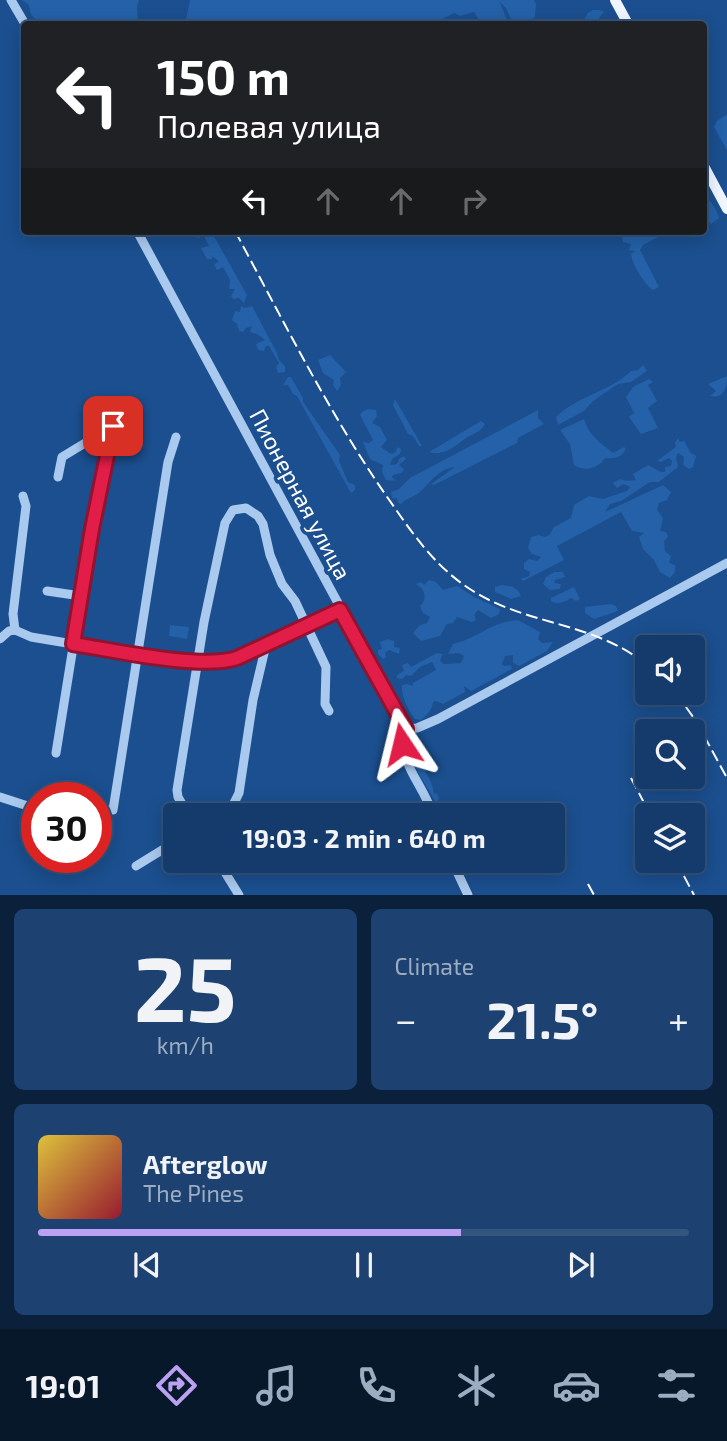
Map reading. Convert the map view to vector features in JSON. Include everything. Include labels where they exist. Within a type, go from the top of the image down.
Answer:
[{"type":"main road","points":[[615,0],[626,21]]},
{"type":"main road","points":[[707,172],[727,209]]},
{"type":"street","points":[[11,0],[22,21]]},
{"type":"street","name":"Пионерная улица","points":[[139,235],[406,729],[402,744],[404,756],[427,803]]},
{"type":"street","points":[[56,753],[81,599],[117,415]]},
{"type":"street","points":[[58,477],[59,465],[66,453],[113,426]]},
{"type":"street","points":[[112,810],[168,462],[176,437]]},
{"type":"street","points":[[15,630],[13,614],[26,506],[23,496]]},
{"type":"street","points":[[181,803],[177,790],[204,622],[225,523],[233,510],[246,508],[258,516],[263,524],[282,584],[295,601],[326,667],[326,704],[329,711]]},
{"type":"street","points":[[406,729],[417,728],[438,719],[727,563]]},
{"type":"street","points":[[47,591],[81,599]]},
{"type":"street","points":[[0,639],[9,631],[15,630],[31,636],[198,666],[237,658],[340,610]]},
{"type":"street","points":[[234,803],[239,793],[253,700],[267,645]]},
{"type":"street","points":[[0,797],[21,804]]},
{"type":"street","points":[[136,866],[163,849]]},
{"type":"street","points":[[226,873],[240,895]]},
{"type":"street","points":[[458,873],[468,895]]},
{"type":"shaded area","points":[[22,0],[139,0],[138,21],[38,21],[31,15],[29,5]]},
{"type":"shaded area","points":[[190,0],[534,0],[536,4],[535,17],[529,21],[512,21],[506,8],[499,1],[508,21],[463,21],[479,20],[474,12],[460,16],[454,13],[439,21],[186,21]]},
{"type":"shaded area","points":[[593,10],[604,12],[599,18],[600,21],[575,21],[584,20]]},
{"type":"shaded area","points":[[727,115],[727,150],[714,127],[717,121]]},
{"type":"shaded area","points":[[707,199],[719,218],[711,224],[707,219]]},
{"type":"shaded area","points":[[195,235],[213,235],[247,295],[244,303],[239,298],[233,299],[231,296],[235,289],[229,289],[230,280],[223,267],[217,270],[214,265],[219,261],[212,256],[212,259],[207,259],[201,248],[209,246],[204,236],[198,238]]},
{"type":"shaded area","points":[[662,235],[643,245],[640,250],[659,287],[653,290],[646,283],[632,258],[631,254],[635,251],[629,250],[631,244],[623,242],[622,237]]},
{"type":"shaded area","points":[[241,306],[252,306],[279,360],[285,366],[285,372],[278,373],[276,367],[279,363],[269,346],[266,346],[264,351],[258,350],[256,344],[265,340],[250,332],[252,326],[243,332],[239,331],[232,320],[235,311],[240,312]]},
{"type":"shaded area","points":[[330,355],[346,372],[340,378],[341,385],[337,391],[333,385],[334,380],[323,373],[318,360]]},
{"type":"shaded area","points":[[643,365],[647,371],[631,382],[618,384],[593,401],[584,411],[558,425],[556,417],[564,410],[614,384]]},
{"type":"shaded area","points":[[727,376],[724,392],[719,396],[710,396],[716,391],[708,384]]},
{"type":"shaded area","points":[[288,377],[291,377],[303,402],[340,455],[339,461],[348,482],[355,485],[355,490],[351,493],[297,396],[288,385],[283,385]]},
{"type":"shaded area","points":[[649,379],[653,382],[648,385],[657,401],[648,408],[658,428],[641,434],[629,417],[634,413],[626,397],[633,387]]},
{"type":"shaded area","points":[[395,399],[422,446],[408,434],[393,405]]},
{"type":"shaded area","points":[[369,409],[376,410],[377,416],[372,423],[380,427],[387,440],[381,447],[391,454],[396,452],[397,447],[401,449],[390,465],[397,464],[404,456],[406,459],[399,465],[404,469],[401,473],[392,477],[396,481],[386,480],[382,472],[383,465],[370,459],[363,442],[369,443],[373,440],[360,415]]},
{"type":"shaded area","points":[[538,410],[538,418],[544,424],[518,438],[517,443],[434,485],[431,484],[455,467],[444,470],[420,492],[401,504],[397,498],[392,498],[391,492],[399,489],[410,478]]},
{"type":"shaded area","points":[[584,419],[592,434],[613,453],[624,447],[624,452],[617,457],[605,458],[599,465],[591,468],[574,465],[570,444],[560,430]]},
{"type":"shaded area","points":[[481,421],[485,424],[481,429],[453,447],[440,453],[429,452]]},
{"type":"shaded area","points":[[678,438],[680,442],[684,441],[696,456],[693,467],[689,469],[683,465],[684,457],[678,453],[678,467],[659,482],[650,482],[621,501],[610,504],[605,512],[663,485],[671,492],[667,500],[659,503],[657,510],[663,518],[660,531],[666,532],[668,537],[664,541],[665,551],[671,556],[669,563],[675,565],[675,572],[670,578],[660,572],[654,560],[643,549],[639,537],[644,533],[632,531],[621,512],[557,546],[564,560],[523,581],[521,579],[529,576],[530,572],[524,569],[524,563],[529,559],[537,561],[541,557],[532,554],[528,548],[531,537],[545,537],[550,534],[554,527],[571,518],[574,505],[589,496],[603,499],[627,491],[630,487],[624,484],[617,488],[613,483],[620,479],[636,480],[633,474],[648,465],[665,472],[665,467],[671,466],[672,461],[669,458],[657,461],[676,447]]},
{"type":"shaded area","points":[[554,572],[563,572],[565,577],[555,580],[554,583],[561,584],[560,589],[550,590],[543,584],[546,577]]},
{"type":"shaded area","points":[[429,580],[436,582],[443,590],[457,586],[500,609],[499,614],[491,618],[478,610],[474,615],[476,620],[472,622],[457,617],[453,623],[447,624],[440,636],[421,641],[413,633],[420,625],[427,623],[430,617],[423,613],[420,606],[424,594],[416,584],[421,582],[424,585]]},
{"type":"shaded area","points":[[495,587],[513,587],[521,596],[511,599],[495,592]]},
{"type":"shaded area","points":[[574,587],[580,599],[576,601],[571,598],[559,603],[551,601],[551,598]]},
{"type":"shaded area","points":[[611,604],[616,606],[618,611],[594,619],[585,613],[585,607]]},
{"type":"shaded area","points":[[518,620],[540,632],[538,639],[542,643],[553,642],[547,651],[519,666],[513,663],[513,655],[505,656],[502,664],[511,665],[512,669],[471,691],[464,686],[465,692],[443,704],[433,702],[421,720],[415,719],[406,703],[402,685],[413,686],[413,683],[436,670],[432,662],[420,667],[411,676],[397,678],[397,675],[404,671],[402,665],[408,663],[411,667],[437,653],[443,654],[440,660],[443,664],[461,663],[464,656],[459,653],[448,654],[453,644],[499,624]]},
{"type":"shaded area","points":[[170,625],[189,627],[187,639],[169,636]]},
{"type":"shaded area","points":[[388,639],[394,641],[394,647],[400,648],[399,654],[389,650],[383,659],[378,654],[378,650],[382,649],[380,642]]},
{"type":"shaded area","points":[[416,760],[428,775],[434,794],[437,793],[439,799],[436,803],[413,763]]},
{"type":"railway","points":[[237,235],[307,365],[364,463],[414,535],[435,560],[473,591],[494,602],[585,632],[635,657]]},
{"type":"railway","points":[[685,705],[727,778]]},
{"type":"railway","points":[[631,778],[644,803]]},
{"type":"railway","points":[[682,873],[694,895]]},
{"type":"railway","points":[[588,884],[594,895]]},
{"type":"route","points":[[113,426],[73,644],[221,662],[267,645],[340,610],[406,729],[402,744]]}]
